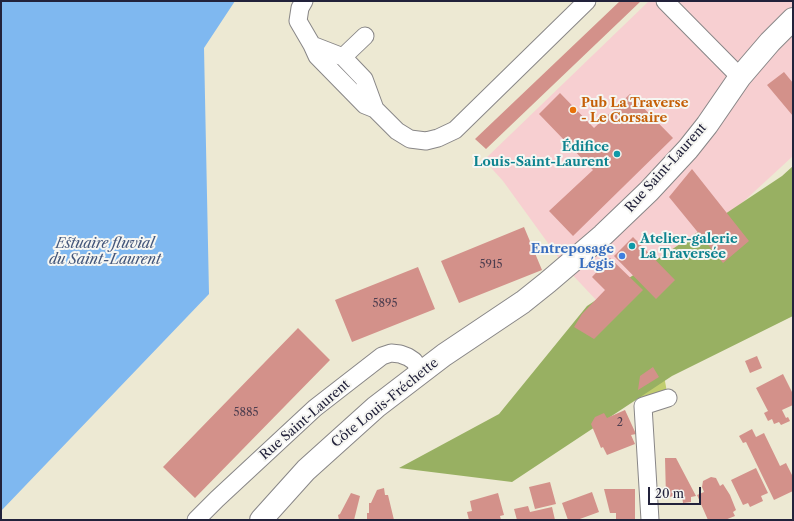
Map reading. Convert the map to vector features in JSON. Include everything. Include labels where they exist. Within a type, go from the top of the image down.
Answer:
[{"type":"main road","name":"Rue Saint-Laurent","points":[[523,302],[566,268],[649,191],[688,149],[707,125],[740,77],[770,42],[793,19]]},
{"type":"main road","name":"Côte Louis-Fréchette","points":[[261,520],[306,470],[376,407],[421,372],[523,302]]},
{"type":"street","points":[[304,1],[300,8],[298,21],[317,56],[365,105],[375,109]]},
{"type":"street","points":[[312,45],[343,57],[364,79],[375,109],[397,132],[410,139],[426,140],[438,138],[455,130],[587,1]]},
{"type":"street","points":[[665,1],[740,77]]},
{"type":"street","points":[[343,57],[365,36]]},
{"type":"street","name":"Rue Saint-Laurent","points":[[196,520],[315,408],[371,363],[382,356],[391,353],[400,354],[414,361],[421,372]]},
{"type":"street","points":[[650,520],[643,406],[668,398]]},
{"type":"shaded area","points":[[649,1],[793,1],[793,156],[615,320],[566,268],[503,181],[484,160]]},
{"type":"green space","points":[[793,166],[793,316],[672,376],[512,482],[399,468],[499,414],[587,306],[782,176]]},
{"type":"green space","points":[[663,370],[668,398],[643,406],[633,385]]},
{"type":"water","name":"Estuaire fluvial du Saint-Laurent","points":[[1,1],[235,1],[204,48],[209,294],[1,511]]},
{"type":"building","points":[[620,1],[641,1],[486,149],[475,139]]},
{"type":"building","points":[[784,72],[793,83],[793,116],[767,85]]},
{"type":"building","name":"Édifice Louis-Saint-Laurent","points":[[560,93],[594,128],[630,94],[673,138],[573,236],[549,211],[593,170],[539,114]]},
{"type":"building","points":[[692,169],[749,241],[723,263],[669,197]]},
{"type":"building","points":[[524,227],[542,270],[459,303],[441,261]]},
{"type":"building","points":[[633,237],[675,280],[656,299],[614,256]]},
{"type":"building","points":[[610,258],[643,290],[594,339],[574,327],[582,314],[605,290],[592,277]]},
{"type":"building","points":[[418,267],[435,309],[352,342],[335,300]]},
{"type":"building","points":[[298,328],[330,360],[195,498],[163,467]]},
{"type":"building","points":[[757,356],[762,368],[750,373],[745,361]]},
{"type":"building","points":[[653,367],[659,377],[638,390],[640,376]]},
{"type":"building","points":[[783,374],[793,394],[793,405],[782,410],[786,418],[788,417],[790,421],[781,425],[779,422],[774,424],[772,419],[768,421],[764,413],[768,411],[756,388]]},
{"type":"building","points":[[625,410],[636,434],[631,435],[635,444],[607,455],[603,447],[601,448],[591,424],[595,417],[604,413],[607,418]]},
{"type":"building","points":[[752,429],[756,437],[764,433],[780,466],[786,463],[793,477],[793,491],[774,500],[746,442],[743,443],[739,436]]},
{"type":"building","points":[[665,458],[676,458],[696,496],[691,497],[691,502],[683,503],[682,496],[666,497]]},
{"type":"building","points":[[756,468],[768,493],[761,496],[763,501],[750,507],[748,503],[743,505],[731,480]]},
{"type":"building","points":[[711,477],[716,478],[720,486],[723,484],[730,495],[736,510],[733,512],[735,516],[725,520],[708,520],[697,495],[704,492],[702,487],[703,481]]},
{"type":"building","points":[[550,482],[556,504],[535,509],[529,487]]},
{"type":"building","points":[[384,488],[385,495],[388,495],[394,520],[367,520],[369,503],[371,503],[377,490]]},
{"type":"building","points":[[604,489],[635,489],[635,520],[616,520],[616,513],[610,513]]},
{"type":"building","points":[[592,492],[599,512],[577,520],[568,520],[562,503]]},
{"type":"building","points":[[351,493],[360,496],[354,520],[339,520],[338,515],[340,514]]},
{"type":"building","points":[[498,493],[504,515],[500,516],[501,520],[469,520],[467,512],[472,511],[470,501]]},
{"type":"building","points":[[528,506],[530,512],[552,507],[555,520],[517,520],[514,509]]},
{"type":"place","name":"Pub La Traverse - Le Corsaire","points":[[573,110]]},
{"type":"place","name":"Édifice Louis-Saint-Laurent","points":[[617,154]]},
{"type":"place","name":"Atelier-galerie La Traversée","points":[[632,246]]},
{"type":"place","name":"Entreposage Légis","points":[[622,256]]}]
